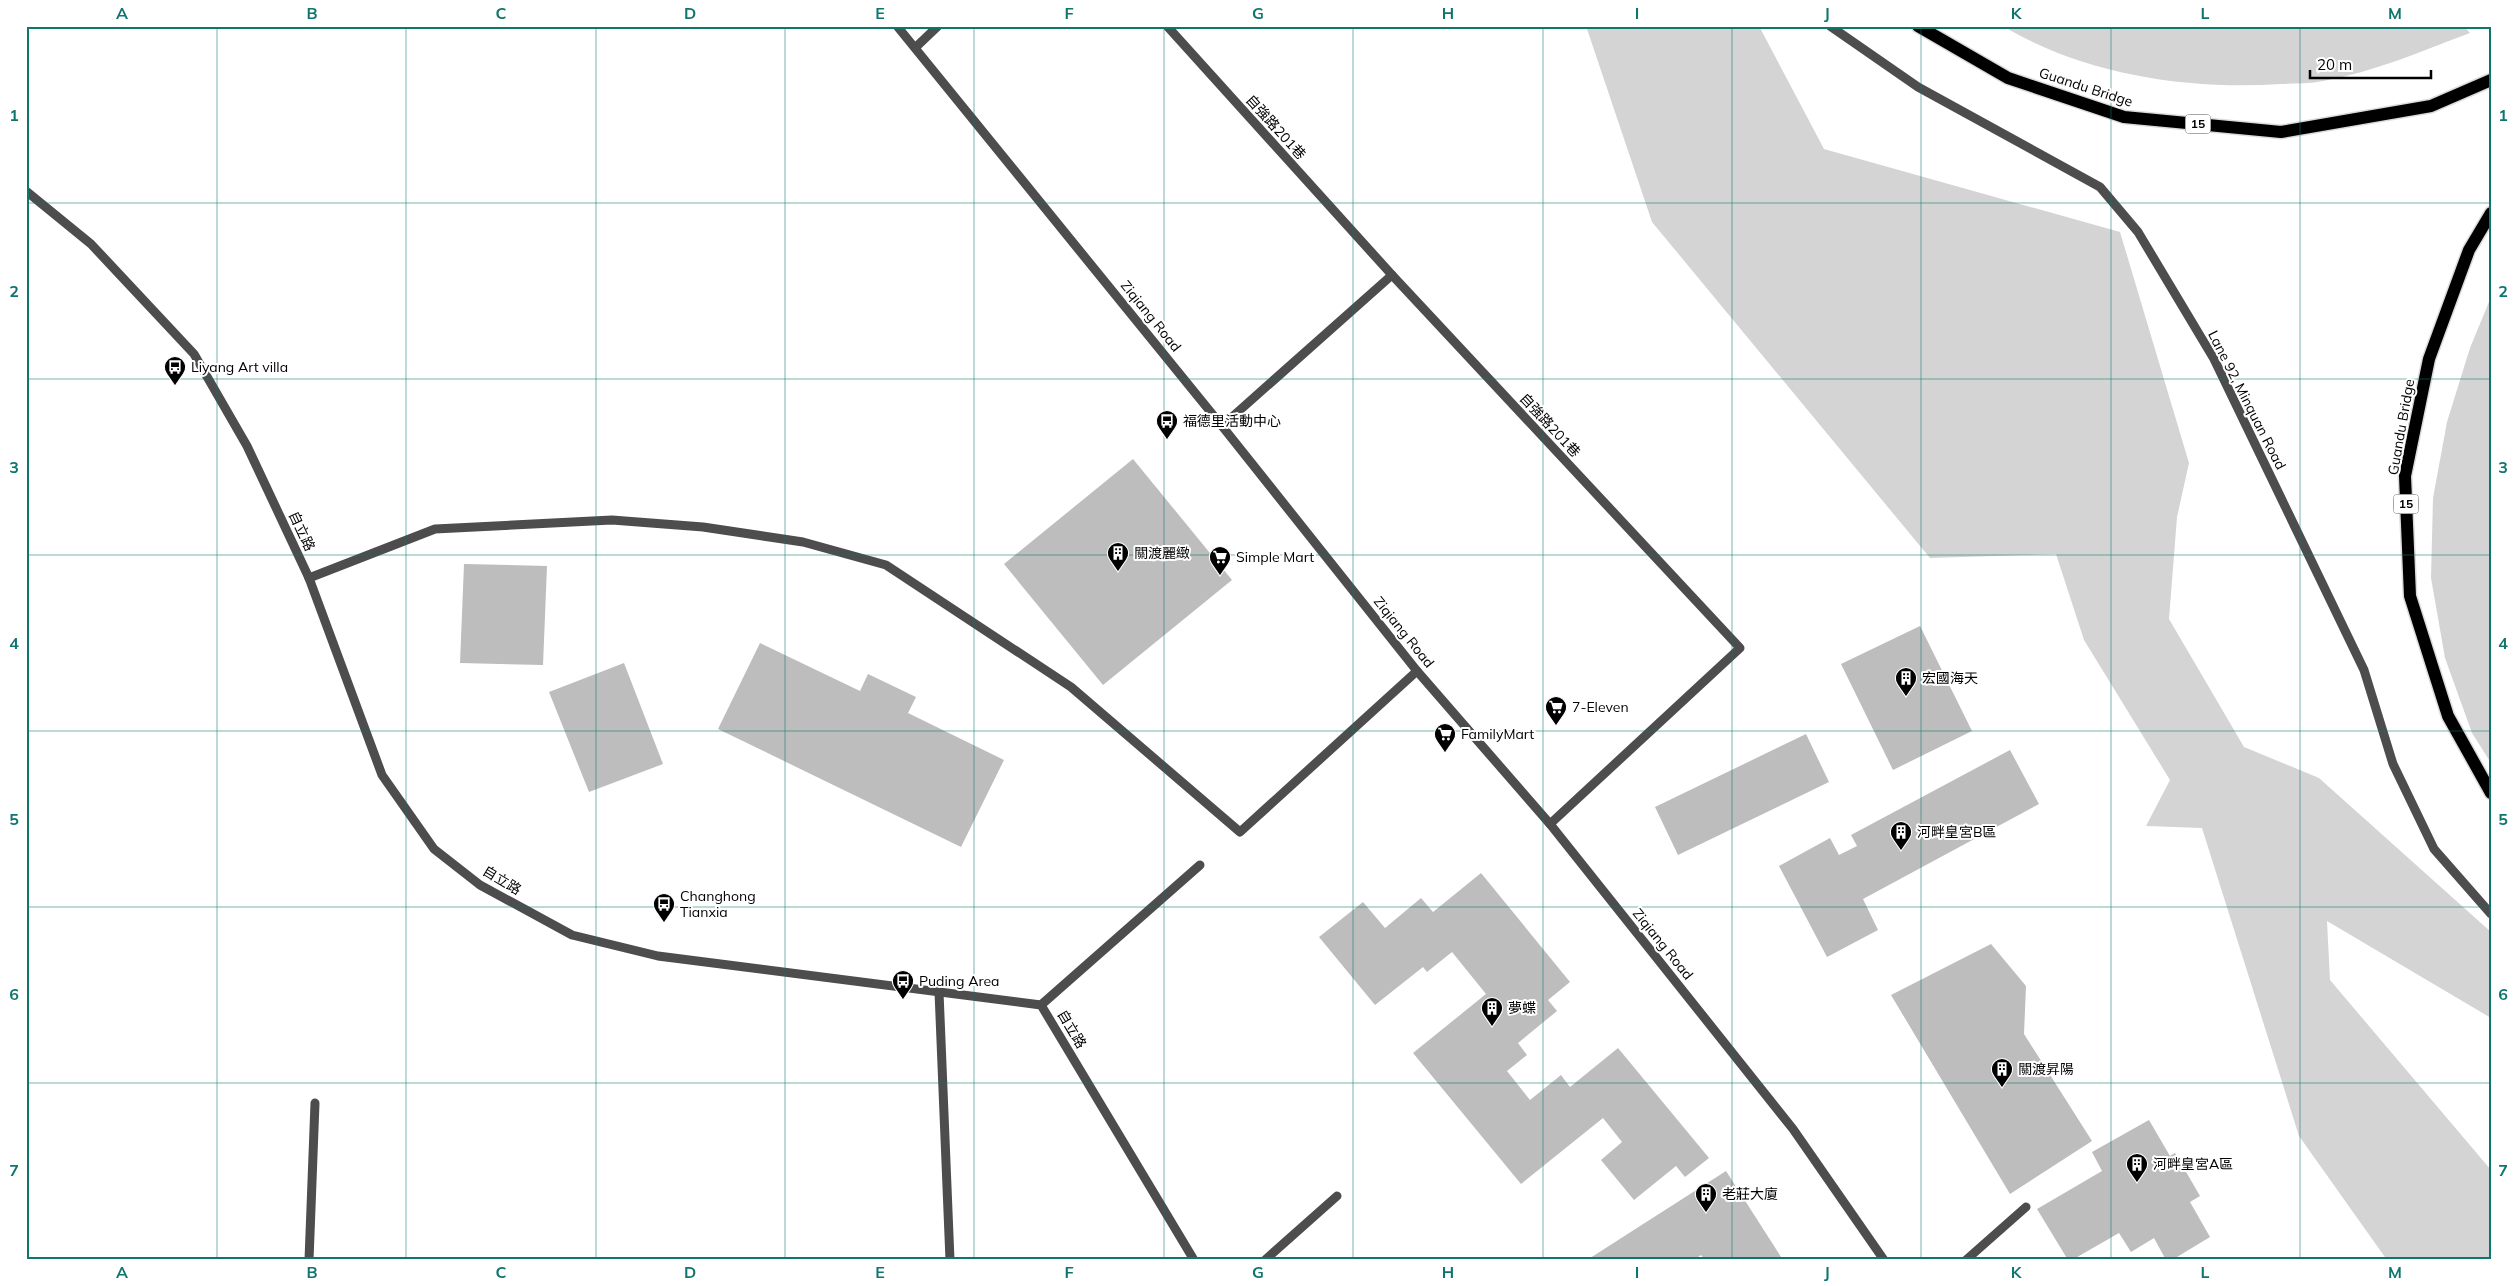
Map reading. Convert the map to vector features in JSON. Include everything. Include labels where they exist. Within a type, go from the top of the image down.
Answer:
[{"type":"main road","name":"Guandu Bridge","points":[[1918,26],[2008,78],[2124,118],[2271,132],[2281,132],[2431,106],[2491,80]]},
{"type":"main road","name":"Guandu Bridge","points":[[2491,213],[2469,250],[2429,359],[2405,476],[2410,596],[2448,716],[2491,793]]},
{"type":"street","name":"Ziqiang Road","points":[[897,26],[916,47],[1222,426],[1417,671],[1550,824],[1793,1129],[1884,1260]]},
{"type":"street","points":[[916,47],[938,26]]},
{"type":"street","name":"自強路201巷","points":[[1167,26],[1392,276],[1740,648],[1550,824]]},
{"type":"street","name":"Lane 92, Minquan Road","points":[[1830,26],[1918,87],[2100,187],[2138,232],[2214,359],[2364,670],[2393,764],[2434,849],[2491,914]]},
{"type":"street","name":"自立路","points":[[26,191],[91,244],[194,354],[247,446],[309,578],[382,774],[434,849],[480,885],[572,935],[648,954],[1041,1005],[1194,1260]]},
{"type":"street","points":[[1222,426],[1392,276]]},
{"type":"street","points":[[309,578],[435,529],[612,520],[703,527],[803,542],[886,565],[1071,687],[1240,832],[1417,671]]},
{"type":"street","points":[[1041,1005],[1200,865]]},
{"type":"street","points":[[939,992],[950,1260]]},
{"type":"street","points":[[309,1260],[315,1103]]},
{"type":"street","points":[[1266,1260],[1337,1196]]},
{"type":"street","points":[[1966,1260],[2026,1207]]},
{"type":"shaded area","points":[[1586,26],[1759,26],[1824,149],[2120,232],[2189,463],[2177,517],[2169,619],[2244,747],[2319,778],[2491,932],[2491,1018],[2327,921],[2330,980],[2491,1170],[2491,1260],[2387,1260],[2299,1136],[2202,828],[2146,826],[2170,780],[2084,640],[2056,554],[1930,558],[1652,222]]},
{"type":"shaded area","points":[[2003,26],[2464,26],[2470,33],[2398,60],[2342,77],[2313,83],[2246,85],[2174,81],[2138,76],[2068,57],[2034,43]]},
{"type":"shaded area","points":[[2491,297],[2491,763],[2472,733],[2445,658],[2431,578],[2433,498],[2447,422],[2470,348]]},
{"type":"building","name":"關渡麗緻","points":[[1133,459],[1232,580],[1103,685],[1004,564]]},
{"type":"building","points":[[464,564],[547,566],[543,665],[460,663]]},
{"type":"building","name":"宏國海天","points":[[1920,626],[1972,731],[1893,770],[1841,664]]},
{"type":"building","points":[[760,643],[860,691],[868,674],[916,697],[908,713],[1004,760],[961,847],[718,729]]},
{"type":"building","points":[[624,663],[663,764],[589,792],[549,692]]},
{"type":"building","points":[[1806,734],[1829,782],[1678,855],[1655,807]]},
{"type":"building","name":"河畔皇宮B區","points":[[2010,750],[2039,804],[1863,899],[1878,930],[1827,957],[1779,866],[1830,838],[1839,855],[1857,846],[1851,835]]},
{"type":"building","name":"夢蝶","points":[[1481,873],[1570,982],[1548,1000],[1557,1011],[1518,1043],[1527,1055],[1507,1071],[1530,1100],[1561,1075],[1570,1087],[1618,1048],[1709,1158],[1685,1177],[1676,1166],[1634,1200],[1601,1160],[1622,1142],[1603,1118],[1521,1184],[1413,1053],[1486,994],[1452,952],[1427,972],[1423,967],[1375,1005],[1319,937],[1363,902],[1385,928],[1421,898],[1433,912]]},
{"type":"building","name":"關渡昇陽","points":[[1991,944],[2026,986],[2024,1034],[2092,1141],[2010,1194],[1891,995]]},
{"type":"building","name":"河畔皇宮A區","points":[[2149,1120],[2170,1156],[2175,1153],[2200,1196],[2190,1202],[2210,1237],[2172,1260],[2166,1260],[2154,1238],[2131,1252],[2119,1233],[2072,1260],[2068,1260],[2037,1209],[2102,1171],[2092,1152]]},
{"type":"building","name":"老莊大廈","points":[[1726,1171],[1783,1260],[1705,1260],[1701,1255],[1694,1260],[1587,1260]]},
{"type":"place","name":"Liyang Art villa","points":[[175,386]]},
{"type":"place","name":"福德里活動中心","points":[[1167,440]]},
{"type":"place","name":"關渡麗緻","points":[[1118,572]]},
{"type":"place","name":"Simple Mart","points":[[1220,576]]},
{"type":"place","name":"宏國海天","points":[[1906,697]]},
{"type":"place","name":"7-Eleven","points":[[1556,726]]},
{"type":"place","name":"FamilyMart","points":[[1445,753]]},
{"type":"place","name":"河畔皇宮B區","points":[[1901,851]]},
{"type":"place","name":"Changhong Tianxia","points":[[664,923]]},
{"type":"place","name":"Puding Area","points":[[903,1000]]},
{"type":"place","name":"夢蝶","points":[[1492,1027]]},
{"type":"place","name":"關渡昇陽","points":[[2002,1088]]},
{"type":"place","name":"河畔皇宮A區","points":[[2137,1183]]},
{"type":"place","name":"老莊大廈","points":[[1706,1213]]}]
